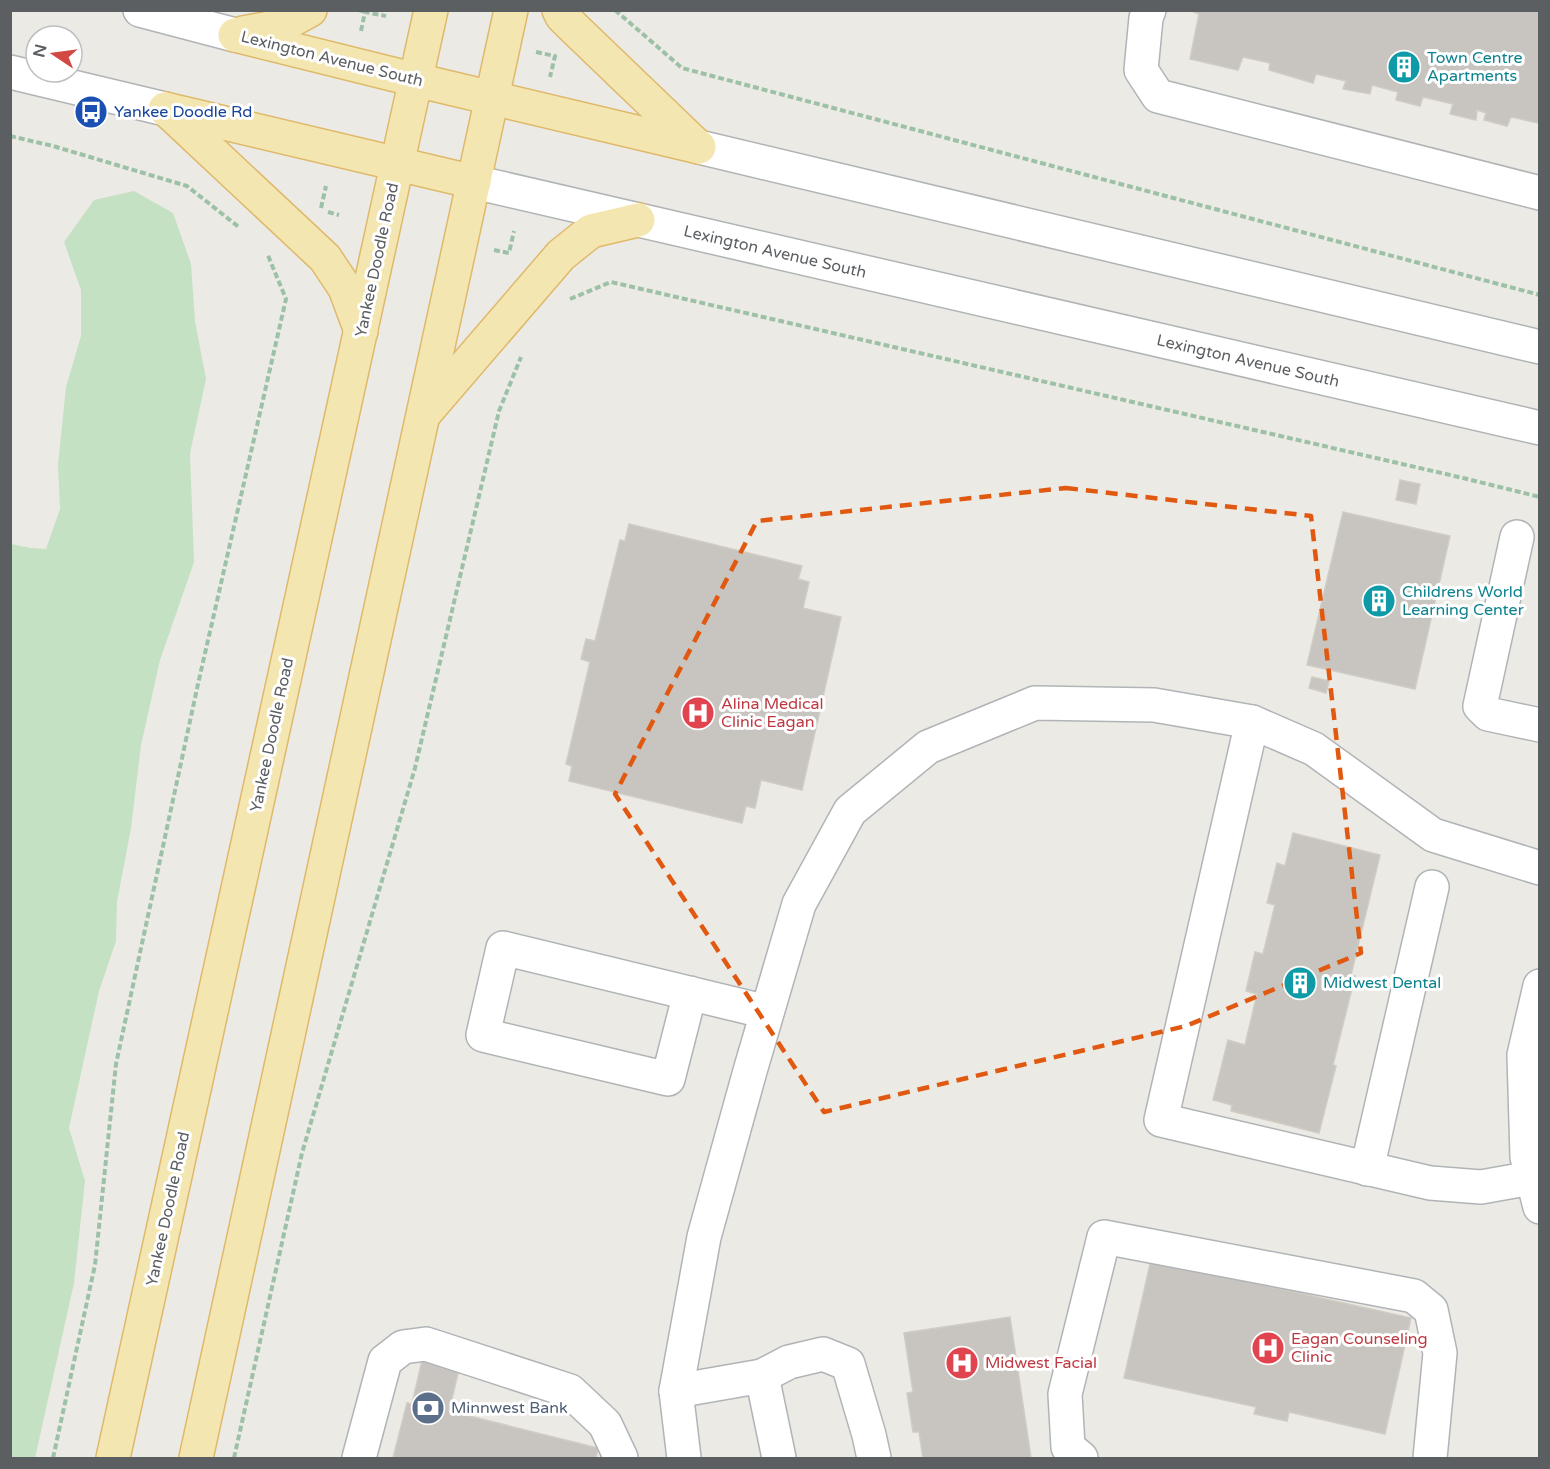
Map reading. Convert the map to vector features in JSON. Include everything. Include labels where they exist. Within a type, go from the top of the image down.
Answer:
[{"type":"main road","points":[[235,34],[280,26],[310,10]]},
{"type":"main road","name":"Yankee Doodle Road","points":[[113,1458],[431,10]]},
{"type":"main road","points":[[196,1458],[511,10]]},
{"type":"main road","points":[[559,10],[573,27],[699,147]]},
{"type":"main road","name":"Lexington Avenue South","points":[[235,34],[416,80],[699,147]]},
{"type":"main road","points":[[165,109],[325,258],[345,288],[361,331]]},
{"type":"main road","name":"Lexington Avenue South","points":[[165,109],[474,182]]},
{"type":"main road","points":[[422,417],[561,255],[591,231],[638,220]]},
{"type":"street","name":"Lexington Avenue South","points":[[140,10],[235,34]]},
{"type":"street","points":[[1149,10],[1146,18],[1141,70],[1158,96],[1539,193]]},
{"type":"street","name":"Lexington Avenue South","points":[[10,72],[165,109]]},
{"type":"street","name":"Lexington Avenue South","points":[[699,147],[1539,347]]},
{"type":"street","name":"Lexington Avenue South","points":[[474,182],[1539,428]]},
{"type":"street","points":[[1517,537],[1480,706],[1488,714],[1539,725]]},
{"type":"street","points":[[684,1458],[676,1391],[704,1237],[799,904],[850,811],[928,747],[1035,703],[1154,705],[1252,722],[1314,748],[1433,835],[1539,868]]},
{"type":"street","points":[[1252,722],[1161,1120],[1430,1183],[1536,1192],[1527,1157],[1524,1055],[1539,986]]},
{"type":"street","points":[[1368,1168],[1432,887]]},
{"type":"street","points":[[690,993],[668,1079],[483,1035],[503,948],[690,993],[767,1012]]},
{"type":"street","points":[[1081,1458],[1068,1447],[1065,1394],[1104,1237],[1414,1296],[1431,1310],[1440,1353],[1430,1458]]},
{"type":"street","points":[[359,1458],[385,1361],[403,1347],[426,1344],[570,1391],[605,1424],[621,1458]]},
{"type":"street","points":[[676,1391],[762,1376],[789,1362],[823,1354],[848,1364],[874,1458]]},
{"type":"street","points":[[762,1376],[779,1458]]},
{"type":"path","points":[[359,10],[386,16]]},
{"type":"path","points":[[615,10],[682,68],[1539,296]]},
{"type":"path","points":[[359,38],[365,12]]},
{"type":"path","points":[[530,50],[555,56],[549,83]]},
{"type":"path","points":[[10,136],[187,186],[240,228]]},
{"type":"path","points":[[326,186],[320,211],[339,215]]},
{"type":"path","points":[[485,247],[509,253],[514,231]]},
{"type":"path","points":[[53,1458],[95,1265],[116,1064],[198,684],[286,299],[266,250]]},
{"type":"path","points":[[564,307],[571,299],[611,282],[1539,497]]},
{"type":"path","points":[[234,1458],[302,1153],[415,768],[499,411],[522,355]]},
{"type":"highlighted area","points":[[1066,488],[1311,516],[1361,953],[1186,1026],[824,1112],[615,794],[757,521]]},
{"type":"green space","points":[[134,191],[173,213],[191,264],[195,321],[206,379],[190,453],[194,562],[160,660],[141,745],[131,828],[117,902],[116,941],[99,991],[69,1128],[85,1181],[74,1283],[35,1458],[11,1458],[11,544],[46,549],[60,509],[58,465],[66,387],[81,336],[81,290],[64,242],[94,200]]},
{"type":"building","name":"Town Centre Apartments","points":[[1189,10],[1540,10],[1540,121],[1538,123],[1511,117],[1507,126],[1484,120],[1486,113],[1477,110],[1476,120],[1450,114],[1453,104],[1423,97],[1420,106],[1396,100],[1398,92],[1372,85],[1370,94],[1343,89],[1346,81],[1316,74],[1313,83],[1269,70],[1270,63],[1243,57],[1238,70],[1190,59],[1199,14]]},
{"type":"building","points":[[1400,480],[1420,484],[1416,504],[1396,500]]},
{"type":"building","name":"Childrens World Learning Center","points":[[1343,512],[1450,536],[1415,689],[1307,665]]},
{"type":"building","name":"Alina Medical Clinic Eagan","points":[[629,524],[802,566],[798,579],[809,582],[803,608],[841,617],[802,790],[761,780],[755,808],[746,806],[742,823],[569,781],[572,766],[566,764],[590,662],[581,659],[586,639],[595,641],[620,540],[625,541]]},
{"type":"building","points":[[1312,677],[1329,681],[1326,693],[1309,688]]},
{"type":"building","name":"Midwest Dental","points":[[1293,833],[1380,855],[1351,975],[1355,976],[1319,1133],[1231,1111],[1232,1105],[1213,1100],[1228,1040],[1245,1045],[1257,994],[1246,991],[1255,952],[1263,954],[1275,905],[1267,903],[1277,863],[1285,866]]},
{"type":"building","name":"Eagan Counseling Clinic","points":[[1151,1260],[1411,1318],[1385,1434],[1289,1412],[1287,1421],[1254,1414],[1256,1407],[1124,1378]]},
{"type":"building","name":"Midwest Facial","points":[[1010,1317],[1031,1458],[923,1458],[919,1432],[913,1432],[907,1393],[913,1392],[904,1333]]},
{"type":"building","name":"Minnwest Bank","points":[[424,1352],[461,1361],[449,1411],[598,1448],[596,1458],[393,1458],[407,1403],[412,1404]]},
{"type":"place","name":"Town Centre Apartments","points":[[1404,67]]},
{"type":"place","name":"Yankee Doodle Rd","points":[[91,112]]},
{"type":"place","name":"Childrens World Learning Center","points":[[1379,601]]},
{"type":"place","name":"Alina Medical Clinic Eagan","points":[[698,713]]},
{"type":"place","name":"Midwest Dental","points":[[1300,983]]},
{"type":"place","name":"Eagan Counseling Clinic","points":[[1268,1348]]},
{"type":"place","name":"Midwest Facial","points":[[962,1363]]},
{"type":"place","name":"Minnwest Bank","points":[[428,1408]]}]
